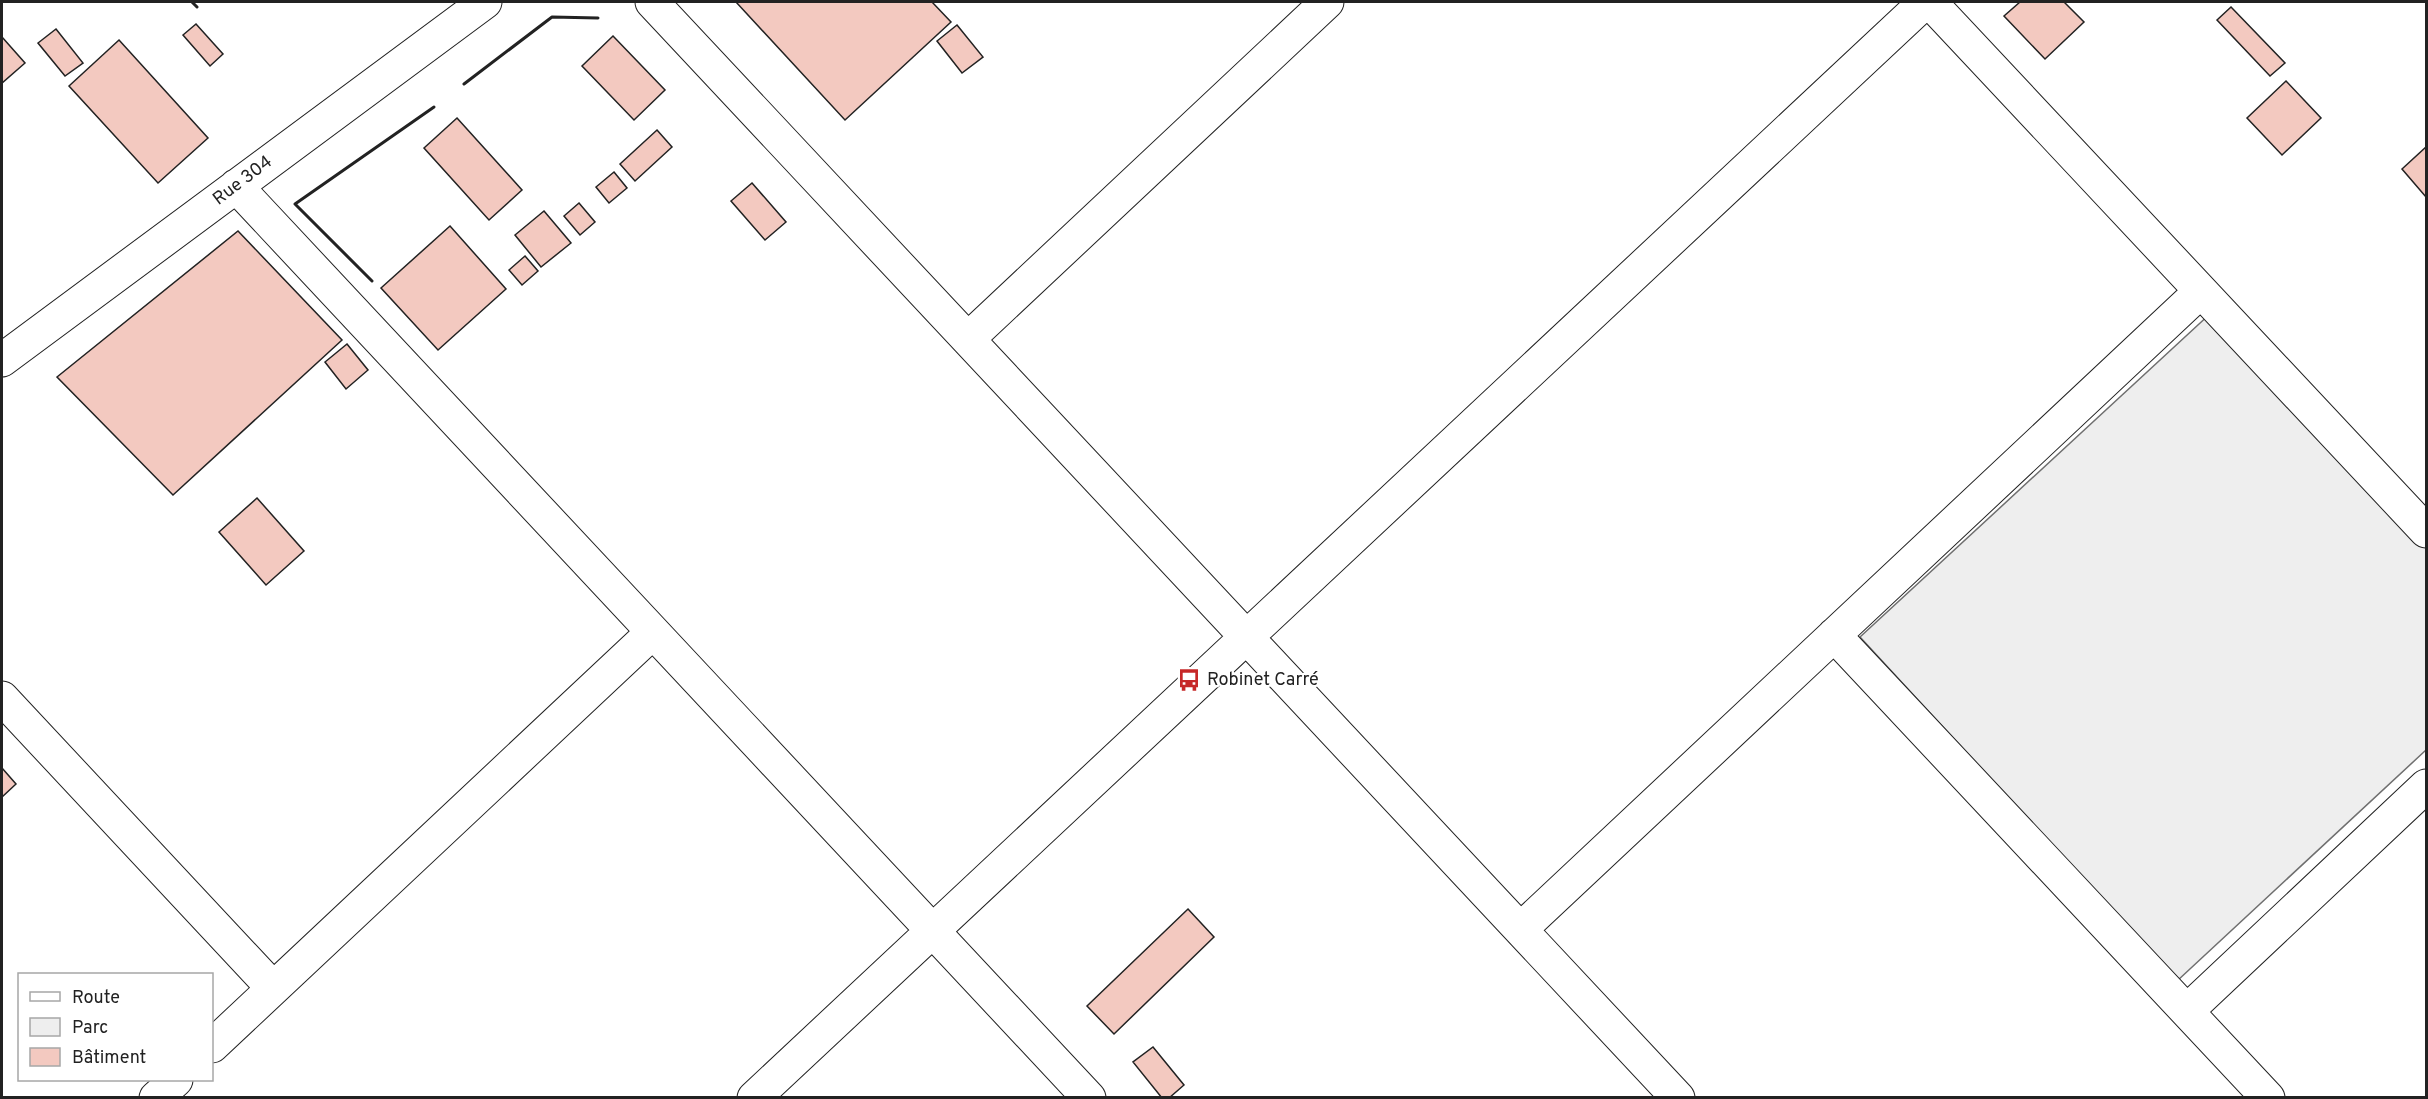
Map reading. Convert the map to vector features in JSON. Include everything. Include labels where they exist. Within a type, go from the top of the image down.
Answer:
[{"type":"street","name":"Rue 304","points":[[2,360],[485,2]]},
{"type":"street","points":[[652,2],[1678,1098]]},
{"type":"street","points":[[968,339],[1327,2]]},
{"type":"street","points":[[754,1098],[1925,2]]},
{"type":"street","points":[[1930,2],[2427,531]]},
{"type":"street","points":[[236,186],[1089,1098]]},
{"type":"street","points":[[1521,930],[2201,291]]},
{"type":"street","points":[[213,1045],[653,632]]},
{"type":"street","points":[[1834,635],[2268,1098]]},
{"type":"street","points":[[2,698],[273,988]]},
{"type":"street","points":[[2187,1011],[2427,786]]},
{"type":"street","points":[[156,1098],[175,1081]]},
{"type":"green space","points":[[2212,312],[2426,544],[2426,750],[2177,981],[1860,637]]},
{"type":"building","points":[[736,2],[932,2],[951,22],[845,120]]},
{"type":"building","points":[[2020,2],[2064,2],[2084,22],[2045,59],[2004,16]]},
{"type":"building","points":[[2231,7],[2285,63],[2270,76],[2217,20]]},
{"type":"building","points":[[196,24],[223,54],[210,66],[183,35]]},
{"type":"building","points":[[957,25],[983,57],[962,73],[937,41]]},
{"type":"building","points":[[56,29],[83,63],[65,76],[38,43]]},
{"type":"building","points":[[613,36],[665,90],[634,120],[582,66]]},
{"type":"building","points":[[2,37],[25,63],[2,83]]},
{"type":"building","points":[[119,40],[208,138],[158,183],[69,86]]},
{"type":"building","points":[[2286,81],[2321,118],[2282,155],[2247,118]]},
{"type":"building","points":[[457,118],[522,190],[489,220],[424,148]]},
{"type":"building","points":[[657,130],[672,147],[635,181],[620,164]]},
{"type":"building","points":[[2426,147],[2426,197],[2402,169]]},
{"type":"building","points":[[614,172],[627,188],[609,203],[596,187]]},
{"type":"building","points":[[752,183],[786,222],[765,240],[731,201]]},
{"type":"building","points":[[579,203],[595,222],[580,235],[564,216]]},
{"type":"building","points":[[544,211],[571,243],[541,267],[515,235]]},
{"type":"building","points":[[450,226],[506,289],[438,350],[381,288]]},
{"type":"building","points":[[238,231],[342,340],[173,495],[57,377]]},
{"type":"building","points":[[525,256],[538,271],[522,285],[509,270]]},
{"type":"building","points":[[347,344],[368,370],[346,389],[325,362]]},
{"type":"building","points":[[257,498],[304,551],[266,585],[219,532]]},
{"type":"building","points":[[2,768],[16,784],[2,797]]},
{"type":"building","points":[[1188,909],[1214,937],[1114,1034],[1087,1006]]},
{"type":"building","points":[[1153,1047],[1184,1085],[1169,1098],[1162,1098],[1133,1062]]},
{"type":"wall","points":[[192,2],[197,7]]},
{"type":"wall","points":[[464,84],[552,17],[598,18]]},
{"type":"wall","points":[[372,281],[295,204],[434,107]]},
{"type":"place","name":"Robinet Carré","points":[[1189,680]]}]
